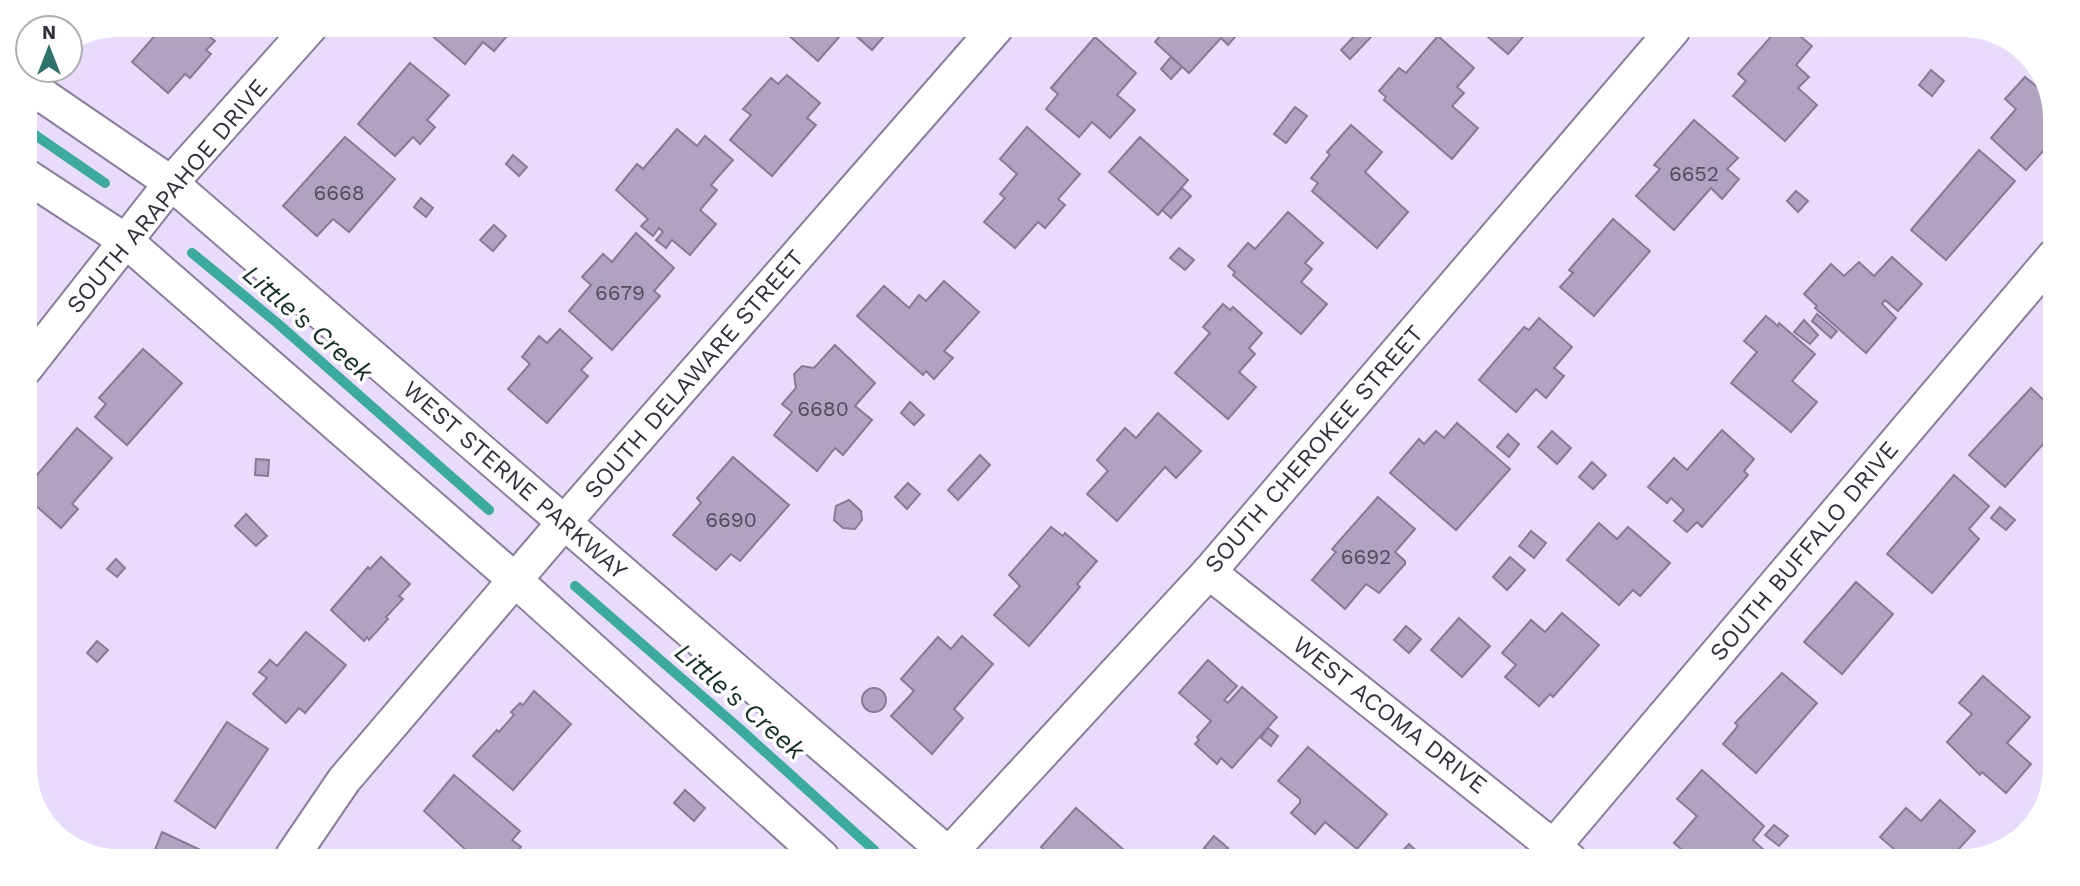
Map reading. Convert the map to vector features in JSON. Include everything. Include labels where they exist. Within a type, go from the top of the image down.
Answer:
[{"type":"street","name":"SOUTH ARAPAHOE DRIVE","points":[[37,354],[171,183],[301,37]]},
{"type":"street","name":"SOUTH DELAWARE STREET","points":[[297,849],[344,780],[988,37]]},
{"type":"street","name":"SOUTH CHEROKEE STREET","points":[[955,849],[1209,572],[1667,37]]},
{"type":"street","name":"WEST STERNE PARKWAY","points":[[41,94],[171,183],[941,849]]},
{"type":"street","points":[[37,183],[126,241],[515,580],[813,849]]},
{"type":"street","name":"SOUTH BUFFALO DRIVE","points":[[1565,849],[2043,269]]},
{"type":"street","name":"WEST ACOMA DRIVE","points":[[1209,572],[1557,849]]},
{"type":"building","points":[[154,37],[210,37],[215,41],[206,50],[211,54],[190,78],[185,74],[168,93],[132,62]]},
{"type":"building","points":[[434,37],[506,37],[494,51],[483,42],[465,64]]},
{"type":"building","points":[[790,37],[839,37],[818,61]]},
{"type":"building","points":[[857,37],[883,37],[872,50]]},
{"type":"building","points":[[1095,37],[1136,73],[1117,95],[1135,110],[1110,138],[1092,122],[1079,137],[1046,109],[1058,94],[1051,88]]},
{"type":"building","points":[[1159,37],[1235,37],[1228,45],[1221,38],[1189,73],[1155,42]]},
{"type":"building","points":[[1353,37],[1371,37],[1350,59],[1341,50]]},
{"type":"building","points":[[1437,37],[1474,68],[1457,87],[1464,93],[1452,106],[1478,128],[1452,159],[1384,100],[1386,97],[1379,91],[1399,68],[1406,73]]},
{"type":"building","points":[[1488,37],[1523,37],[1508,54]]},
{"type":"building","points":[[1771,37],[1801,37],[1812,46],[1796,65],[1809,77],[1798,88],[1817,105],[1785,141],[1733,96],[1746,81],[1738,74]]},
{"type":"building","points":[[1171,57],[1182,67],[1171,79],[1161,69]]},
{"type":"building","points":[[410,63],[449,95],[427,120],[435,127],[420,144],[413,137],[395,156],[358,124]]},
{"type":"building","points":[[1931,70],[1944,81],[1932,96],[1919,85]]},
{"type":"building","points":[[787,75],[820,103],[807,118],[816,125],[772,176],[730,140],[751,115],[743,109],[771,78],[778,84]]},
{"type":"building","points":[[2025,77],[2036,86],[2042,102],[2043,151],[2026,170],[1991,138],[2016,109],[2005,99]]},
{"type":"building","points":[[1295,107],[1307,116],[1286,143],[1274,134]]},
{"type":"building","points":[[1694,120],[1738,158],[1727,169],[1739,179],[1722,199],[1711,188],[1674,230],[1636,196],[1660,169],[1654,165]]},
{"type":"building","points":[[1351,125],[1382,152],[1365,172],[1408,212],[1377,248],[1312,191],[1318,183],[1311,178],[1330,155],[1327,152]]},
{"type":"building","points":[[1027,127],[1080,174],[1058,199],[1065,205],[1045,228],[1038,222],[1015,248],[984,222],[1005,198],[1000,194],[1017,174],[1000,159]]},
{"type":"building","points":[[677,129],[697,146],[705,136],[733,160],[711,185],[717,190],[700,210],[716,224],[690,255],[672,240],[666,248],[656,240],[663,232],[659,228],[653,236],[641,226],[648,219],[616,190],[637,164],[643,169]]},
{"type":"building","points":[[345,137],[395,179],[349,232],[333,219],[317,236],[283,206]]},
{"type":"building","points":[[1140,137],[1188,180],[1158,215],[1109,172]]},
{"type":"building","points":[[1979,150],[2015,181],[1946,260],[1911,230]]},
{"type":"building","points":[[513,155],[527,167],[519,176],[506,164]]},
{"type":"building","points":[[1182,188],[1191,196],[1171,218],[1162,210]]},
{"type":"building","points":[[1796,191],[1808,201],[1798,212],[1787,201]]},
{"type":"building","points":[[421,198],[433,208],[426,217],[414,207]]},
{"type":"building","points":[[1288,212],[1323,243],[1305,263],[1312,269],[1301,282],[1327,304],[1301,334],[1233,275],[1235,272],[1228,266],[1248,243],[1255,249]]},
{"type":"building","points":[[1613,219],[1650,251],[1594,316],[1560,287],[1573,273],[1569,270]]},
{"type":"building","points":[[494,225],[506,236],[493,251],[480,240]]},
{"type":"building","points":[[636,233],[674,268],[654,291],[660,296],[612,350],[569,311],[591,285],[582,277],[603,254],[612,262]]},
{"type":"building","points":[[1179,248],[1194,260],[1185,270],[1170,258]]},
{"type":"building","points":[[1892,257],[1922,284],[1898,311],[1885,300],[1882,304],[1896,318],[1866,353],[1815,308],[1817,306],[1804,294],[1831,264],[1844,276],[1859,262],[1874,276]]},
{"type":"building","points":[[944,281],[979,312],[944,351],[953,358],[934,379],[926,371],[923,375],[857,316],[884,286],[909,308],[919,295],[926,301]]},
{"type":"building","points":[[1223,304],[1230,310],[1233,307],[1262,333],[1249,348],[1255,354],[1239,372],[1256,387],[1228,419],[1175,373],[1210,333],[1203,327]]},
{"type":"building","points":[[1817,314],[1837,331],[1831,338],[1812,321]]},
{"type":"building","points":[[1766,316],[1778,326],[1779,323],[1815,354],[1792,381],[1817,402],[1791,432],[1731,383],[1757,352],[1744,341]]},
{"type":"building","points":[[1539,318],[1572,347],[1554,368],[1564,376],[1546,398],[1536,389],[1516,412],[1479,380],[1524,327],[1529,330]]},
{"type":"building","points":[[1804,320],[1818,335],[1810,344],[1794,332]]},
{"type":"building","points":[[560,329],[592,358],[581,370],[588,376],[547,423],[508,389],[530,364],[522,357],[539,336],[547,343]]},
{"type":"building","points":[[835,345],[875,383],[855,406],[872,420],[843,455],[835,448],[817,471],[774,435],[792,412],[782,404],[796,388],[794,374],[802,366],[814,368]]},
{"type":"building","points":[[143,349],[182,383],[127,445],[95,417],[106,404],[99,398]]},
{"type":"building","points":[[2031,388],[2043,399],[2043,444],[2005,487],[1969,455]]},
{"type":"building","points":[[910,402],[924,415],[914,425],[901,413]]},
{"type":"building","points":[[1158,413],[1201,451],[1176,478],[1165,467],[1117,521],[1087,494],[1108,471],[1097,460],[1125,428],[1136,438]]},
{"type":"building","points":[[1457,423],[1510,469],[1456,530],[1390,473],[1419,439],[1424,444],[1436,431],[1444,438]]},
{"type":"building","points":[[77,428],[112,458],[72,504],[78,509],[61,528],[37,507],[37,475]]},
{"type":"building","points":[[1722,430],[1754,459],[1744,471],[1748,475],[1702,527],[1697,522],[1687,532],[1674,521],[1684,510],[1671,498],[1667,503],[1648,487],[1674,458],[1687,470]]},
{"type":"building","points":[[1552,431],[1571,448],[1557,464],[1538,447]]},
{"type":"building","points":[[1508,434],[1519,444],[1509,457],[1497,447]]},
{"type":"building","points":[[980,455],[990,465],[958,500],[948,490]]},
{"type":"building","points":[[733,457],[789,505],[740,561],[731,554],[716,570],[673,535],[701,503],[697,498]]},
{"type":"building","points":[[256,459],[269,460],[268,476],[255,475]]},
{"type":"building","points":[[1592,462],[1606,475],[1593,489],[1579,477]]},
{"type":"building","points":[[1954,475],[1989,506],[1969,529],[1979,539],[1932,593],[1887,554]]},
{"type":"building","points":[[908,483],[920,494],[907,509],[895,497]]},
{"type":"building","points":[[1378,497],[1415,529],[1395,552],[1405,564],[1379,593],[1366,584],[1345,609],[1312,580],[1336,552],[1332,549]]},
{"type":"building","points":[[849,500],[861,511],[862,520],[855,529],[843,528],[834,520],[836,506]]},
{"type":"building","points":[[2000,507],[2015,520],[2006,530],[1991,518]]},
{"type":"building","points":[[246,514],[267,536],[256,546],[235,526]]},
{"type":"building","points":[[1599,523],[1617,539],[1628,527],[1670,563],[1640,596],[1633,590],[1619,605],[1567,560]]},
{"type":"building","points":[[1051,527],[1063,536],[1065,533],[1097,561],[1077,584],[1080,587],[1029,646],[994,615],[1020,586],[1009,575]]},
{"type":"building","points":[[1531,531],[1546,543],[1534,558],[1519,546]]},
{"type":"building","points":[[381,557],[410,584],[399,596],[403,599],[386,617],[388,619],[369,640],[367,637],[364,641],[331,610],[368,567],[370,569]]},
{"type":"building","points":[[1510,557],[1525,570],[1507,590],[1493,577]]},
{"type":"building","points":[[116,559],[125,568],[117,577],[107,569]]},
{"type":"building","points":[[1856,582],[1893,614],[1842,674],[1804,642]]},
{"type":"building","points":[[1562,613],[1599,645],[1553,697],[1550,694],[1539,706],[1505,677],[1516,665],[1502,653],[1531,620],[1545,632]]},
{"type":"building","points":[[1459,618],[1490,646],[1462,677],[1431,650]]},
{"type":"building","points":[[1406,626],[1421,639],[1409,653],[1394,640]]},
{"type":"building","points":[[306,632],[346,665],[305,713],[299,708],[286,723],[253,694],[267,678],[259,672],[270,660],[277,666]]},
{"type":"building","points":[[962,636],[993,664],[954,709],[963,718],[932,754],[891,716],[914,691],[901,679],[938,637],[951,649]]},
{"type":"building","points":[[97,641],[108,650],[97,662],[87,653]]},
{"type":"building","points":[[1208,660],[1237,686],[1224,700],[1228,703],[1242,687],[1277,717],[1232,768],[1221,758],[1217,764],[1195,744],[1199,740],[1197,737],[1211,721],[1179,693]]},
{"type":"building","points":[[1782,673],[1817,703],[1756,773],[1723,744],[1738,726],[1735,723]]},
{"type":"building","points":[[1983,676],[2030,717],[2007,743],[2031,764],[2006,793],[1982,772],[1980,775],[1947,742],[1972,714],[1959,703]]},
{"type":"building","points":[[874,688],[883,691],[886,700],[883,709],[874,712],[865,709],[862,700],[865,691]]},
{"type":"building","points":[[534,691],[571,724],[513,790],[473,756],[497,730],[499,732],[514,715],[511,712],[520,703],[523,705]]},
{"type":"building","points":[[227,722],[268,749],[215,828],[175,801]]},
{"type":"building","points":[[1268,728],[1278,736],[1271,746],[1261,738]]},
{"type":"building","points":[[1308,747],[1387,814],[1357,849],[1325,822],[1315,834],[1291,813],[1300,803],[1300,799],[1278,781]]},
{"type":"building","points":[[1702,770],[1764,826],[1753,840],[1763,849],[1681,849],[1674,843],[1697,816],[1677,799]]},
{"type":"building","points":[[454,775],[520,831],[512,840],[521,847],[465,849],[424,811]]},
{"type":"building","points":[[685,790],[705,808],[694,821],[674,803]]},
{"type":"building","points":[[1940,800],[1975,831],[1959,849],[1894,849],[1880,837],[1906,808],[1921,821]]},
{"type":"building","points":[[1076,808],[1123,849],[1043,849],[1041,847]]},
{"type":"building","points":[[1774,825],[1788,836],[1779,846],[1765,835]]},
{"type":"building","points":[[162,832],[198,849],[155,849]]},
{"type":"building","points":[[1214,836],[1228,848],[1205,849]]},
{"type":"waterway","name":"Little's Creek","points":[[37,136],[105,183]]},
{"type":"waterway","name":"Little's Creek","points":[[192,253],[276,322],[489,510]]},
{"type":"waterway","name":"Little's Creek","points":[[575,586],[873,849]]}]
